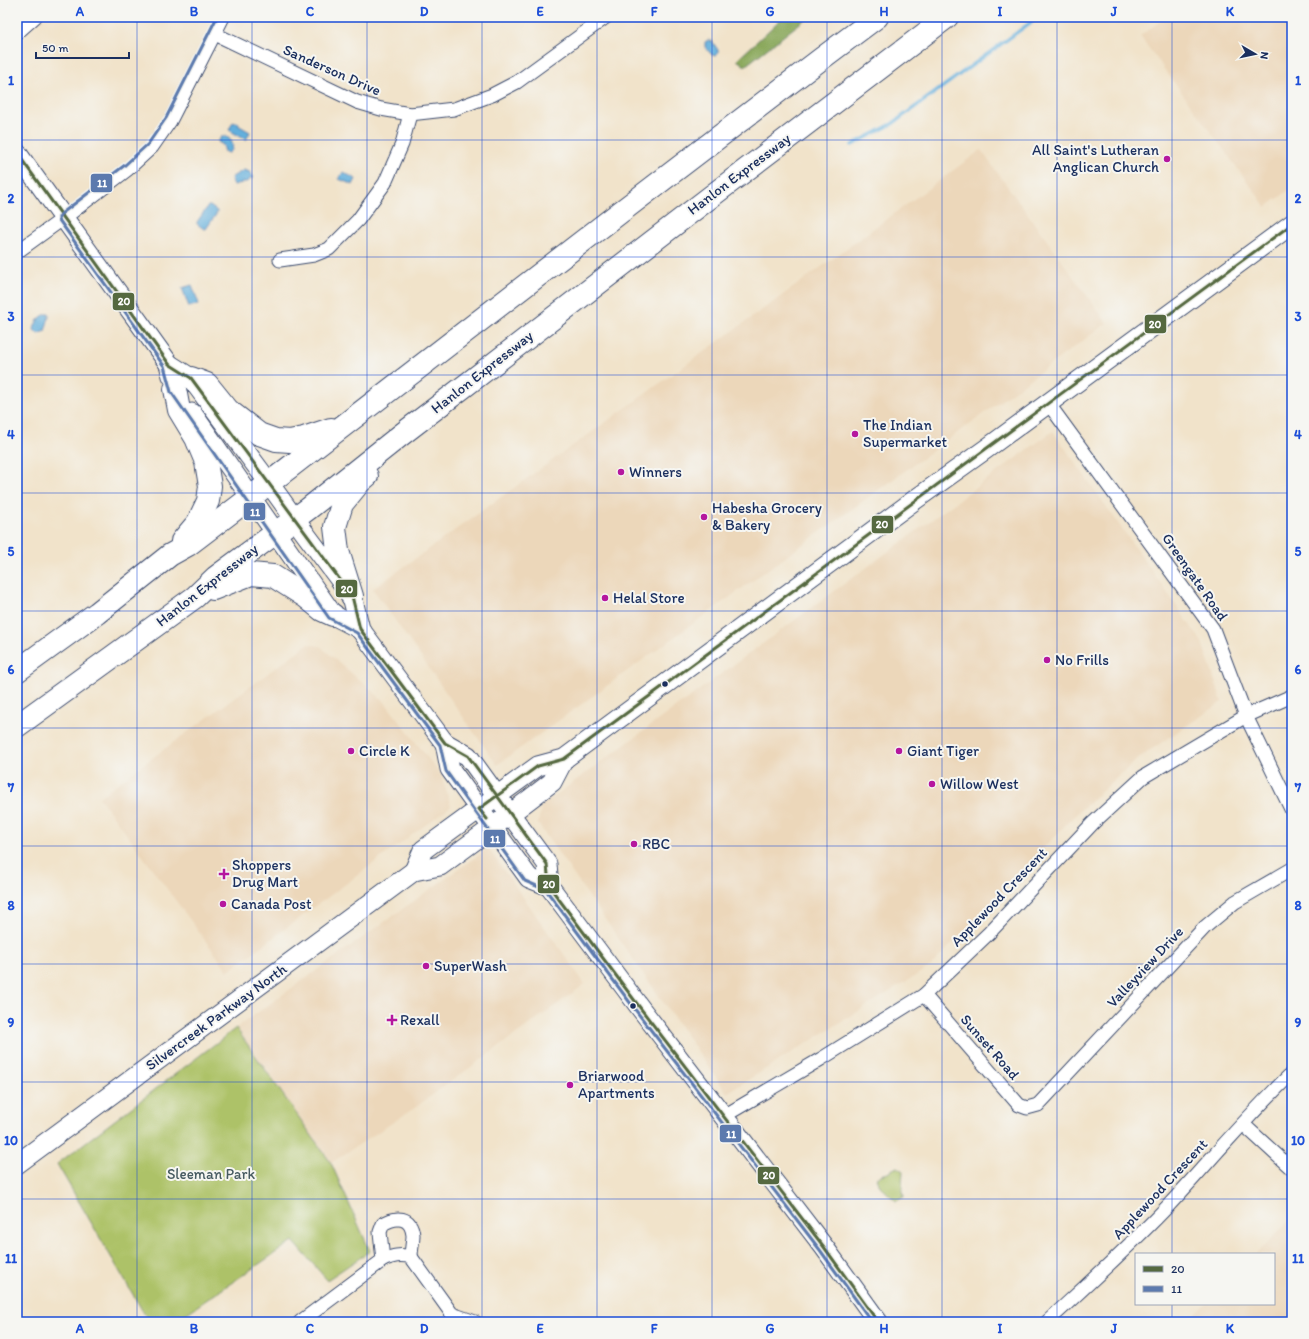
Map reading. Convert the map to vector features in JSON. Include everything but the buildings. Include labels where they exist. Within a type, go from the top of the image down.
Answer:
[{"type":"highway","points":[[17,671],[97,613],[170,555],[188,545],[348,424],[624,209],[877,17]]},
{"type":"highway","name":"Hanlon Expressway","points":[[17,726],[195,597],[216,577],[276,533],[726,185],[947,17]]},
{"type":"highway","points":[[170,555],[198,522],[208,501],[210,486],[206,462],[196,438],[179,410],[183,384],[207,384],[228,410],[259,434],[276,440],[290,441],[304,438],[348,424]]},
{"type":"highway","points":[[352,596],[338,551],[335,527],[342,504],[360,482],[389,456],[401,435]]},
{"type":"highway","points":[[195,597],[223,584],[251,574],[272,576],[306,597],[322,610],[333,614]]},
{"type":"main road","points":[[17,153],[183,384],[250,497],[333,614],[360,629]]},
{"type":"main road","name":"Silvercreek Parkway North","points":[[414,871],[424,850],[479,809],[538,766],[564,759],[916,498],[1292,224]]},
{"type":"main road","points":[[183,384],[269,484],[352,596],[360,629],[445,743],[468,756],[498,796],[546,864],[549,886],[628,993],[824,1247],[878,1322]]},
{"type":"main road","points":[[445,743],[450,769],[479,809],[530,878],[549,886]]},
{"type":"main road","name":"Silvercreek Parkway North","points":[[17,1164],[414,871],[440,866],[493,827],[552,782],[564,759]]},
{"type":"street","points":[[17,32],[35,17]]},
{"type":"street","points":[[17,252],[128,169],[152,147],[170,121],[223,17]]},
{"type":"street","name":"Sanderson Drive","points":[[215,34],[356,102],[381,109],[410,114],[454,109],[492,95],[517,82],[597,19]]},
{"type":"street","points":[[280,260],[314,255],[329,249],[358,220],[385,183],[402,144],[410,114]]},
{"type":"street","name":"Greengate Road","points":[[1048,403],[1213,629],[1246,716],[1292,811]]},
{"type":"street","name":"Applewood Crescent","points":[[724,1116],[821,1059],[924,995],[989,933],[1093,823],[1143,777],[1246,716],[1292,696]]},
{"type":"street","name":"Valleyview Drive","points":[[1038,1105],[1205,927],[1235,902],[1292,869]]},
{"type":"street","name":"Sunset Road","points":[[924,995],[1018,1105],[1027,1108],[1038,1105]]},
{"type":"street","name":"Applewood Crescent","points":[[1048,1322],[1116,1259],[1167,1207],[1292,1073]]},
{"type":"street","points":[[1243,1124],[1292,1169]]},
{"type":"street","points":[[383,1260],[380,1232],[383,1224],[397,1218],[405,1220],[410,1226],[413,1234],[411,1257],[452,1318],[475,1322]]},
{"type":"street","points":[[300,1322],[383,1260],[393,1256],[403,1255],[411,1257]]},
{"type":"shaded area","points":[[1166,17],[1292,17],[1292,188],[1266,207],[1140,36]]},
{"type":"shaded area","points":[[981,150],[1107,323],[920,460],[497,765],[373,589],[794,287]]},
{"type":"shaded area","points":[[1053,431],[1202,642],[1222,702],[1140,757],[1074,816],[931,966],[727,1093],[538,824],[541,806]]},
{"type":"shaded area","points":[[308,644],[320,646],[384,701],[441,775],[451,806],[228,971],[99,797]]},
{"type":"shaded area","points":[[488,848],[585,984],[413,1109],[331,1163],[236,1028]]},
{"type":"shaded area","points":[[1292,1218],[1292,1322],[1188,1322],[1205,1305],[1275,1305],[1275,1253],[1257,1253]]},
{"type":"green space","points":[[783,17],[808,17],[745,66],[737,60]]},
{"type":"green space","name":"Sleeman Park","points":[[236,1028],[331,1163],[370,1251],[327,1280],[293,1241],[174,1322],[149,1322],[57,1164]]},
{"type":"green space","points":[[897,1167],[903,1171],[902,1185],[904,1197],[896,1201],[880,1186],[876,1178]]},
{"type":"water","points":[[708,40],[712,41],[718,50],[718,54],[715,56],[712,55],[705,47],[705,42]]},
{"type":"water","points":[[233,122],[239,123],[238,125],[250,132],[246,140],[229,130]]},
{"type":"water","points":[[225,136],[232,143],[233,148],[229,153],[225,152],[223,145],[218,142],[221,137]]},
{"type":"water","points":[[244,170],[250,172],[253,176],[252,179],[250,178],[249,181],[234,185],[231,179],[232,177]]},
{"type":"water","points":[[343,172],[356,179],[353,185],[339,179]]},
{"type":"water","points":[[208,206],[217,211],[217,213],[206,229],[204,229],[197,224],[197,222]]},
{"type":"water","points":[[192,285],[199,304],[189,307],[182,288]]},
{"type":"water","points":[[49,314],[49,317],[45,331],[38,334],[34,330],[35,324],[40,318]]},
{"type":"waterway","points":[[852,145],[892,124],[1038,17]]},
{"type":"transit line","name":"11","points":[[217,17],[166,118],[148,144],[125,165],[61,214],[59,220],[164,366],[171,392],[329,618],[357,633],[440,745],[446,771],[525,881],[546,890],[637,1012],[820,1250],[872,1322]]},
{"type":"transit line","name":"20","points":[[17,153],[169,364],[191,378],[352,596],[360,629],[445,743],[468,756],[547,864],[549,886],[641,1009],[824,1247],[878,1322]]},
{"type":"transit line","name":"20","points":[[487,819],[479,809],[538,766],[564,759],[1292,224]]},
{"type":"place","name":"All Saint's Lutheran Anglican Church","points":[[1167,159]]},
{"type":"place","name":"The Indian Supermarket","points":[[855,434]]},
{"type":"place","name":"Winners","points":[[621,472]]},
{"type":"place","name":"Habesha Grocery & Bakery","points":[[704,517]]},
{"type":"place","name":"Helal Store","points":[[605,598]]},
{"type":"place","name":"No Frills","points":[[1047,660]]},
{"type":"place","name":"Circle K","points":[[351,751]]},
{"type":"place","name":"Giant Tiger","points":[[899,751]]},
{"type":"place","name":"Willow West","points":[[932,784]]},
{"type":"place","name":"RBC","points":[[634,844]]},
{"type":"place","name":"Shoppers Drug Mart","points":[[224,874]]},
{"type":"place","name":"Canada Post","points":[[223,904]]},
{"type":"place","name":"SuperWash","points":[[426,966]]},
{"type":"place","name":"Rexall","points":[[392,1020]]},
{"type":"place","name":"Briarwood Apartments","points":[[570,1085]]}]
